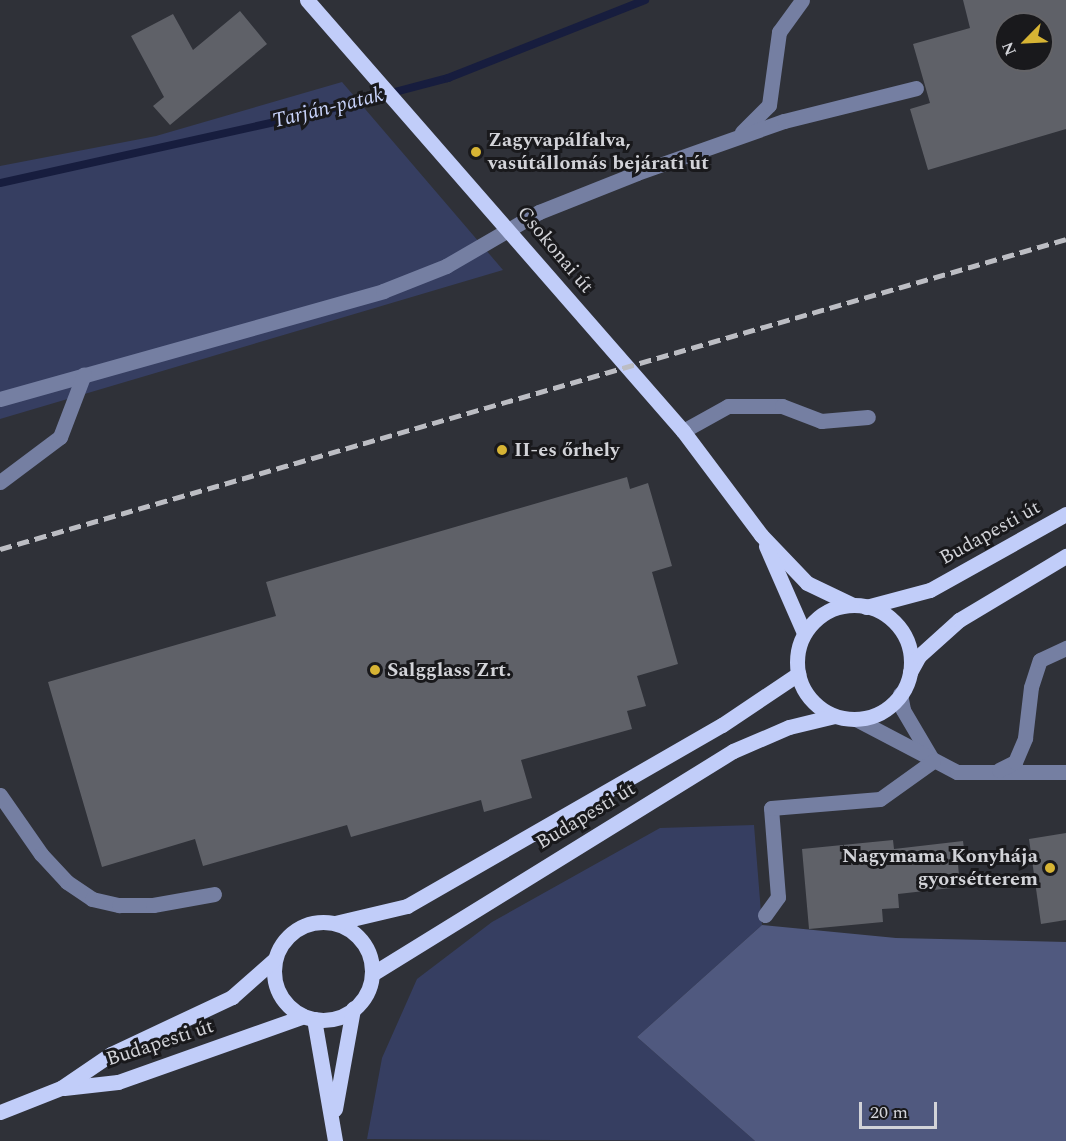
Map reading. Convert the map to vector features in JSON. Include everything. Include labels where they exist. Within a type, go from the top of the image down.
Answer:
[{"type":"main road","name":"Csokonai út","points":[[307,0],[508,227],[683,430],[761,535]]},
{"type":"main road","name":"Budapesti út","points":[[859,606],[930,590],[1066,514]]},
{"type":"main road","points":[[761,535],[807,583],[888,617],[904,636],[910,672]]},
{"type":"main road","points":[[761,535],[804,633],[798,674],[807,695],[834,716],[856,719],[881,712],[900,694],[919,656],[959,620],[1066,556]]},
{"type":"main road","points":[[804,633],[825,613],[859,606]]},
{"type":"main road","name":"Budapesti út","points":[[335,923],[407,906],[722,725],[798,674]]},
{"type":"main road","name":"Budapesti út","points":[[372,974],[733,751],[789,727],[834,716]]},
{"type":"main road","points":[[318,921],[335,923],[363,942],[372,974],[366,994],[353,1009],[341,1016],[309,1018],[288,1005],[277,989],[274,960],[291,933],[318,921]]},
{"type":"main road","name":"Budapesti út","points":[[0,1112],[61,1088],[111,1054],[232,998],[274,960]]},
{"type":"main road","points":[[334,1117],[353,1009]]},
{"type":"main road","points":[[309,1018],[334,1117],[335,1141]]},
{"type":"main road","name":"Budapesti út","points":[[61,1088],[118,1082],[309,1018]]},
{"type":"street","points":[[735,137],[769,105],[779,32],[802,0]]},
{"type":"street","points":[[0,399],[383,291],[446,266],[508,227],[735,137],[916,88]]},
{"type":"street","points":[[0,482],[60,438],[84,374]]},
{"type":"street","points":[[683,430],[728,406],[782,406],[821,421],[868,417]]},
{"type":"street","points":[[999,770],[1015,762],[1025,738],[1031,687],[1040,660],[1066,648]]},
{"type":"street","points":[[900,694],[903,710],[933,761]]},
{"type":"street","points":[[856,719],[957,772],[999,770],[1066,772]]},
{"type":"street","points":[[765,915],[778,897],[771,808],[880,799],[933,761]]},
{"type":"street","points":[[0,795],[41,854],[67,882],[92,899],[119,905],[153,905],[214,894]]},
{"type":"shaded area","points":[[342,82],[503,270],[0,419],[0,166],[156,136]]},
{"type":"shaded area","points":[[754,825],[762,925],[637,1037],[755,1141],[367,1139],[382,1058],[417,979],[492,922],[660,828]]},
{"type":"shaded area","points":[[762,925],[896,938],[1066,942],[1066,1141],[755,1141],[637,1037]]},
{"type":"building","points":[[963,0],[1066,0],[1066,129],[928,170],[910,109],[930,103],[913,44],[970,28]]},
{"type":"building","points":[[240,11],[267,44],[170,125],[153,106],[164,97],[131,36],[173,14],[193,50]]},
{"type":"building","name":"Salgglass Zrt.","points":[[627,477],[630,489],[648,483],[672,566],[652,572],[678,664],[637,676],[646,706],[627,711],[632,729],[521,760],[532,798],[484,812],[481,800],[351,837],[347,825],[203,866],[195,839],[102,867],[48,682],[276,616],[266,582]]},
{"type":"building","name":"Nagymama Konyhája gyorsétterem","points":[[1066,833],[1066,920],[1041,924],[1029,839]]},
{"type":"building","points":[[893,840],[894,849],[963,841],[966,863],[958,864],[960,887],[898,894],[899,908],[882,909],[883,922],[809,929],[802,849]]},
{"type":"waterway","name":"Tarján-patak","points":[[0,183],[315,113],[448,78],[645,0]]},
{"type":"railway","points":[[0,549],[1066,239]]},
{"type":"place","name":"Zagyvapálfalva, vasútállomás bejárati út","points":[[476,152]]},
{"type":"place","name":"II-es őrhely","points":[[502,450]]},
{"type":"place","name":"Salgglass Zrt.","points":[[375,670]]},
{"type":"place","name":"Nagymama Konyhája gyorsétterem","points":[[1050,868]]}]
